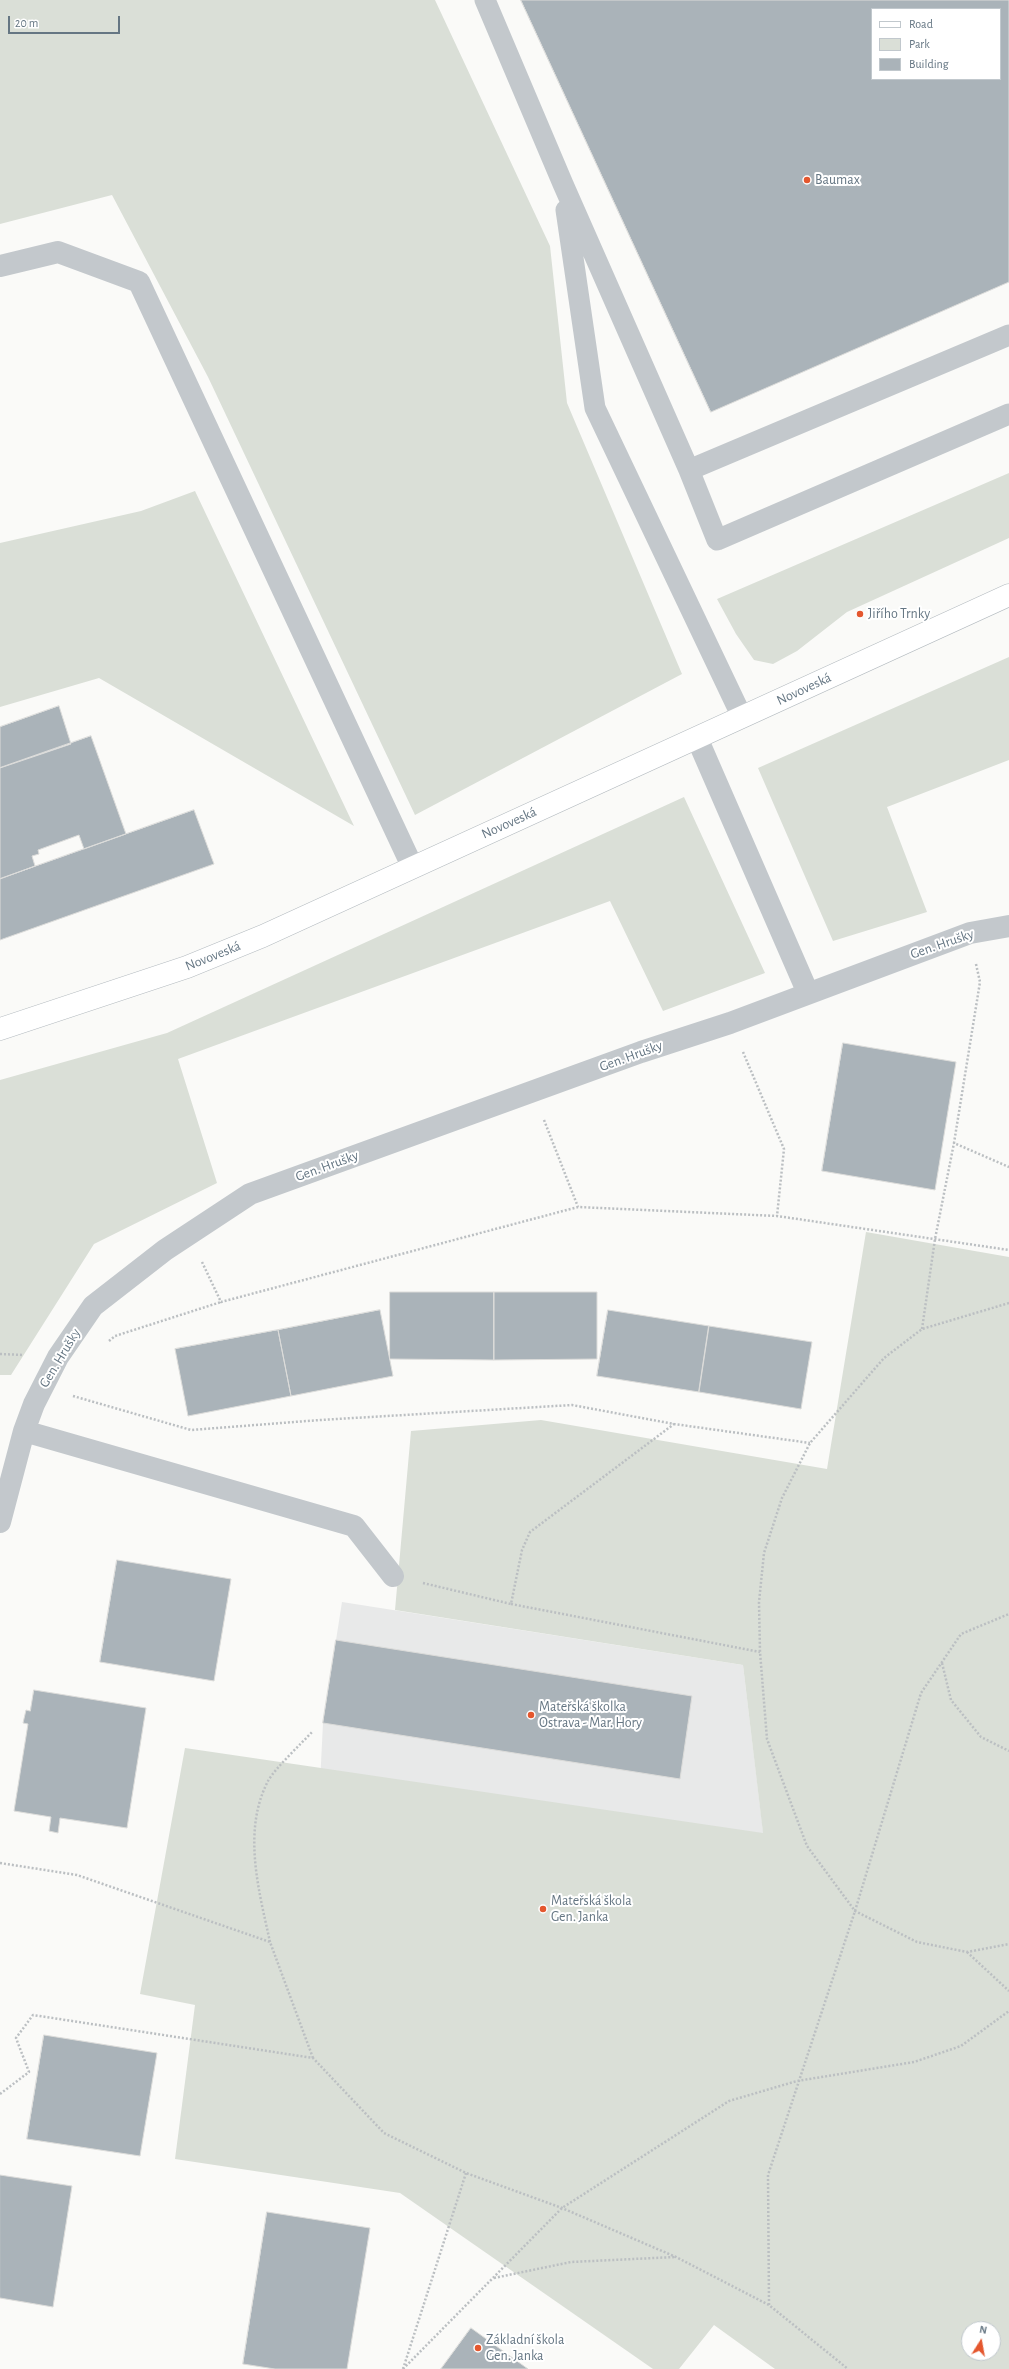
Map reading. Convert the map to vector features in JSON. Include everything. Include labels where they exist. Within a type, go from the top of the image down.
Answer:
[{"type":"street","points":[[0,266],[58,252],[139,282],[412,866]]},
{"type":"street","name":"Novoveská","points":[[0,1029],[187,967],[263,936],[412,866],[697,738],[1009,595]]},
{"type":"street","points":[[697,738],[808,993]]},
{"type":"street","name":"Gen. Hrušky","points":[[0,1522],[24,1431],[34,1404],[58,1357],[93,1306],[165,1250],[250,1194],[641,1052],[730,1023],[970,933],[1009,926]]},
{"type":"street","points":[[24,1431],[354,1526],[393,1576]]},
{"type":"lane","points":[[485,0],[563,184],[689,470],[717,540],[1009,414]]},
{"type":"lane","points":[[563,184],[595,408],[742,717]]},
{"type":"lane","points":[[689,470],[1009,335]]},
{"type":"path","points":[[922,1329],[935,1239],[954,1143],[980,982],[970,933]]},
{"type":"path","points":[[730,1023],[784,1149],[777,1216]]},
{"type":"path","points":[[533,1092],[578,1207]]},
{"type":"path","points":[[954,1143],[1009,1167]]},
{"type":"path","points":[[104,1346],[115,1336],[221,1302],[578,1207],[777,1216],[1009,1250]]},
{"type":"path","points":[[189,1234],[221,1302]]},
{"type":"path","points":[[1009,1303],[922,1329],[884,1358],[810,1443],[782,1498],[764,1553],[759,1602],[760,1652],[767,1739],[807,1846],[855,1911],[917,1942],[967,1952],[1009,1944]]},
{"type":"path","points":[[68,1395],[191,1430],[320,1420],[572,1406],[674,1424],[810,1443]]},
{"type":"path","points":[[511,1604],[522,1550],[530,1532],[674,1424]]},
{"type":"path","points":[[393,1576],[511,1604],[760,1652]]},
{"type":"path","points":[[769,2305],[768,2174],[797,2081],[855,1911],[921,1693],[961,1634],[1009,1614]]},
{"type":"path","points":[[942,1663],[951,1700],[981,1737],[1009,1751]]},
{"type":"path","points":[[312,1731],[269,1780],[260,1805],[254,1836],[258,1886],[270,1942],[313,2058],[384,2133],[466,2173],[562,2208],[676,2257],[769,2305],[848,2369]]},
{"type":"path","points":[[0,1863],[77,1874],[270,1942]]},
{"type":"path","points":[[967,1952],[1009,1991]]},
{"type":"path","points":[[403,2369],[562,2208],[729,2101],[797,2081],[921,2059],[961,2046],[1009,2011]]},
{"type":"path","points":[[0,2094],[29,2072],[16,2038],[33,2014],[313,2058]]},
{"type":"path","points":[[403,2369],[466,2173]]},
{"type":"path","points":[[493,2278],[571,2262],[676,2257]]},
{"type":"shaded area","name":"Mateřská škola Gen. Janka","points":[[342,1602],[743,1665],[786,2022],[310,1985],[323,1723]]},
{"type":"green space","points":[[0,0],[435,0],[550,246],[567,403],[682,674],[415,815],[208,377],[112,195],[0,224]]},
{"type":"green space","points":[[1009,473],[1009,538],[847,612],[797,651],[773,664],[754,660],[736,634],[717,599]]},
{"type":"green space","points":[[195,491],[354,826],[99,678],[0,707],[0,543],[141,511]]},
{"type":"green space","points":[[1009,657],[1009,760],[887,807],[927,912],[833,941],[758,768]]},
{"type":"green space","points":[[684,797],[765,973],[663,1011],[610,901],[178,1059],[217,1183],[94,1244],[11,1375],[0,1375],[0,1080],[167,1033]]},
{"type":"green space","points":[[866,1232],[1009,1257],[1009,2369],[775,2369],[714,2325],[679,2369],[653,2369],[400,2193],[175,2159],[195,2005],[140,1994],[185,1748],[763,1833],[743,1665],[395,1610],[411,1431],[541,1420],[827,1469]]},
{"type":"building","name":"Baumax","points":[[521,0],[1009,0],[1009,282],[711,412]]},
{"type":"building","points":[[59,706],[71,744],[0,768],[0,727]]},
{"type":"building","points":[[91,736],[126,834],[84,849],[79,835],[38,850],[39,854],[32,856],[35,866],[0,879],[0,768]]},
{"type":"building","points":[[194,810],[214,864],[0,940],[0,879]]},
{"type":"building","points":[[843,1043],[956,1062],[935,1190],[822,1171]]},
{"type":"building","points":[[390,1292],[494,1292],[494,1360],[390,1359]]},
{"type":"building","points":[[494,1292],[597,1292],[597,1359],[494,1360]]},
{"type":"building","points":[[380,1310],[393,1376],[291,1396],[278,1330]]},
{"type":"building","points":[[608,1310],[709,1326],[699,1392],[597,1376]]},
{"type":"building","points":[[709,1326],[812,1342],[801,1409],[699,1392]]},
{"type":"building","points":[[278,1330],[291,1396],[188,1416],[175,1349]]},
{"type":"building","points":[[117,1560],[231,1579],[214,1681],[100,1662]]},
{"type":"building","points":[[336,1640],[692,1696],[680,1779],[323,1723]]},
{"type":"building","points":[[34,1690],[146,1708],[127,1828],[60,1818],[58,1833],[49,1831],[51,1817],[14,1811],[28,1724],[23,1723],[26,1710],[30,1711]]},
{"type":"building","points":[[44,2035],[157,2053],[140,2156],[27,2139]]},
{"type":"building","points":[[0,2175],[72,2186],[53,2307],[0,2298]]},
{"type":"building","points":[[267,2212],[370,2228],[347,2369],[275,2369],[243,2364]]},
{"type":"building","name":"Základní škola Gen. Janka","points":[[471,2328],[528,2369],[441,2369]]},
{"type":"place","name":"Baumax","points":[[807,180]]},
{"type":"place","name":"Jiřího Trnky","points":[[860,614]]},
{"type":"place","name":"Mateřská školka Ostrava - Mar. Hory","points":[[531,1715]]},
{"type":"place","name":"Mateřská škola Gen. Janka","points":[[543,1909]]},
{"type":"place","name":"Základní škola Gen. Janka","points":[[478,2348]]}]
